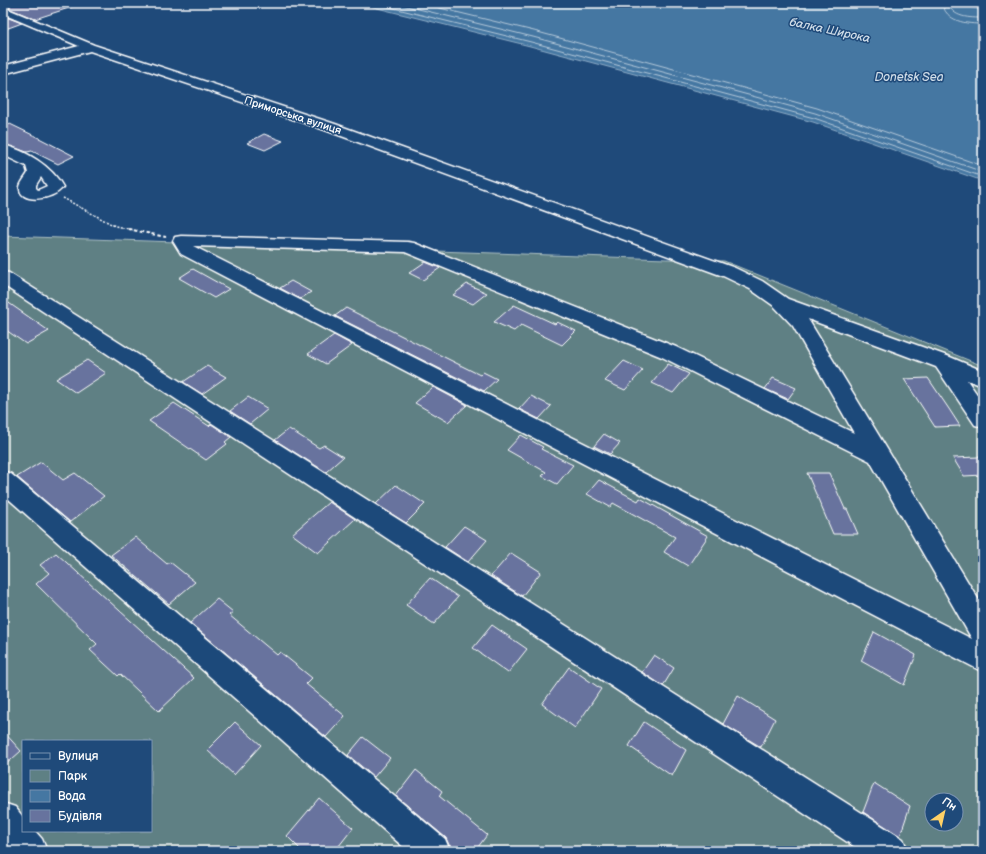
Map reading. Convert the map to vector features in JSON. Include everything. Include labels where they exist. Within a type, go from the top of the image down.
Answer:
[{"type":"street","name":"Приморська вулиця","points":[[3,10],[90,47],[330,127],[584,218],[729,272],[756,285],[781,302]]},
{"type":"street","points":[[3,70],[90,47]]},
{"type":"street","points":[[3,148],[33,165],[43,171],[52,180],[55,187],[51,191],[40,194],[32,194],[28,190],[28,185],[36,173],[33,165]]},
{"type":"street","points":[[181,241],[408,247],[669,352],[879,455]]},
{"type":"street","points":[[181,241],[187,250],[983,659]]},
{"type":"street","points":[[3,277],[891,851]]},
{"type":"street","points":[[781,302],[943,362],[983,379]]},
{"type":"street","points":[[781,302],[801,323],[983,632]]},
{"type":"street","points":[[943,362],[983,419]]},
{"type":"street","points":[[3,480],[433,851]]},
{"type":"street","points":[[3,819],[30,851]]},
{"type":"path","points":[[51,191],[115,226],[181,241]]},
{"type":"green space","points":[[3,236],[724,261],[983,366],[983,851],[3,851]]},
{"type":"water","name":"Donetsk Sea","points":[[357,3],[947,3],[983,10],[983,181],[813,122],[530,46]]},
{"type":"building","points":[[3,3],[75,3],[75,6],[35,19],[3,6]]},
{"type":"building","points":[[3,16],[22,23],[3,30]]},
{"type":"building","points":[[10,124],[74,156],[58,164],[32,151],[27,152],[3,144],[3,127]]},
{"type":"building","points":[[264,134],[283,141],[265,150],[247,143]]},
{"type":"building","points":[[425,262],[440,268],[423,280],[409,273]]},
{"type":"building","points":[[193,269],[229,289],[214,298],[179,278]]},
{"type":"building","points":[[291,281],[311,292],[300,299],[280,288]]},
{"type":"building","points":[[467,284],[487,293],[473,304],[453,295]]},
{"type":"building","points":[[3,299],[49,331],[26,344],[3,328]]},
{"type":"building","points":[[514,305],[555,324],[557,322],[576,331],[562,345],[521,325],[514,331],[494,322]]},
{"type":"building","points":[[346,308],[480,375],[483,372],[497,379],[484,391],[335,316]]},
{"type":"building","points":[[334,335],[352,345],[326,364],[308,354]]},
{"type":"building","points":[[87,360],[106,373],[76,393],[56,379]]},
{"type":"building","points":[[624,361],[643,370],[625,390],[605,381]]},
{"type":"building","points":[[668,364],[689,374],[673,393],[652,383]]},
{"type":"building","points":[[207,366],[226,377],[202,394],[183,382]]},
{"type":"building","points":[[773,378],[796,388],[788,399],[765,389]]},
{"type":"building","points":[[928,378],[960,426],[935,427],[904,379]]},
{"type":"building","points":[[433,387],[467,405],[448,422],[415,403]]},
{"type":"building","points":[[531,396],[551,406],[539,419],[519,409]]},
{"type":"building","points":[[248,397],[268,409],[250,424],[230,411]]},
{"type":"building","points":[[174,403],[209,426],[211,424],[231,437],[225,442],[227,444],[206,460],[149,421]]},
{"type":"building","points":[[289,429],[319,448],[324,445],[343,457],[326,472],[275,440]]},
{"type":"building","points":[[604,434],[620,443],[610,454],[594,446]]},
{"type":"building","points":[[521,435],[543,447],[541,449],[573,465],[557,484],[542,476],[546,472],[507,450]]},
{"type":"building","points":[[979,457],[983,463],[983,475],[964,476],[953,458]]},
{"type":"building","points":[[41,462],[63,480],[75,473],[104,496],[70,522],[17,477]]},
{"type":"building","points":[[807,473],[829,473],[858,534],[833,534]]},
{"type":"building","points":[[599,480],[638,501],[640,498],[708,536],[688,566],[664,552],[675,537],[613,503],[610,507],[587,494]]},
{"type":"building","points":[[396,485],[425,504],[406,523],[376,504]]},
{"type":"building","points":[[329,502],[355,519],[318,553],[292,534]]},
{"type":"building","points":[[464,526],[487,540],[468,562],[445,547]]},
{"type":"building","points":[[135,537],[167,564],[170,562],[195,582],[169,604],[111,555]]},
{"type":"building","points":[[56,553],[194,678],[159,711],[120,674],[118,676],[90,650],[97,644],[36,584],[49,573],[40,565]]},
{"type":"building","points":[[511,553],[541,572],[522,596],[491,576]]},
{"type":"building","points":[[430,578],[458,597],[434,624],[406,605]]},
{"type":"building","points":[[217,599],[233,612],[229,615],[277,655],[280,652],[312,678],[306,684],[345,716],[326,737],[190,623]]},
{"type":"building","points":[[492,625],[527,649],[508,673],[473,648]]},
{"type":"building","points":[[874,632],[916,655],[904,685],[861,661]]},
{"type":"building","points":[[654,655],[674,668],[663,686],[642,672]]},
{"type":"building","points":[[569,667],[601,689],[575,728],[542,704]]},
{"type":"building","points":[[738,696],[775,719],[761,747],[723,724]]},
{"type":"building","points":[[235,722],[261,745],[234,775],[207,750]]},
{"type":"building","points":[[644,722],[686,750],[672,776],[629,746]]},
{"type":"building","points":[[3,731],[21,751],[3,767]]},
{"type":"building","points":[[363,737],[390,758],[374,777],[348,755]]},
{"type":"building","points":[[416,770],[442,791],[439,796],[487,835],[475,851],[455,851],[450,847],[446,838],[396,796]]},
{"type":"building","points":[[874,783],[910,806],[900,836],[863,812]]},
{"type":"building","points":[[319,798],[353,828],[335,851],[302,851],[287,836]]},
{"type":"water label","name":"балка Широка","points":[[830,30]]}]
